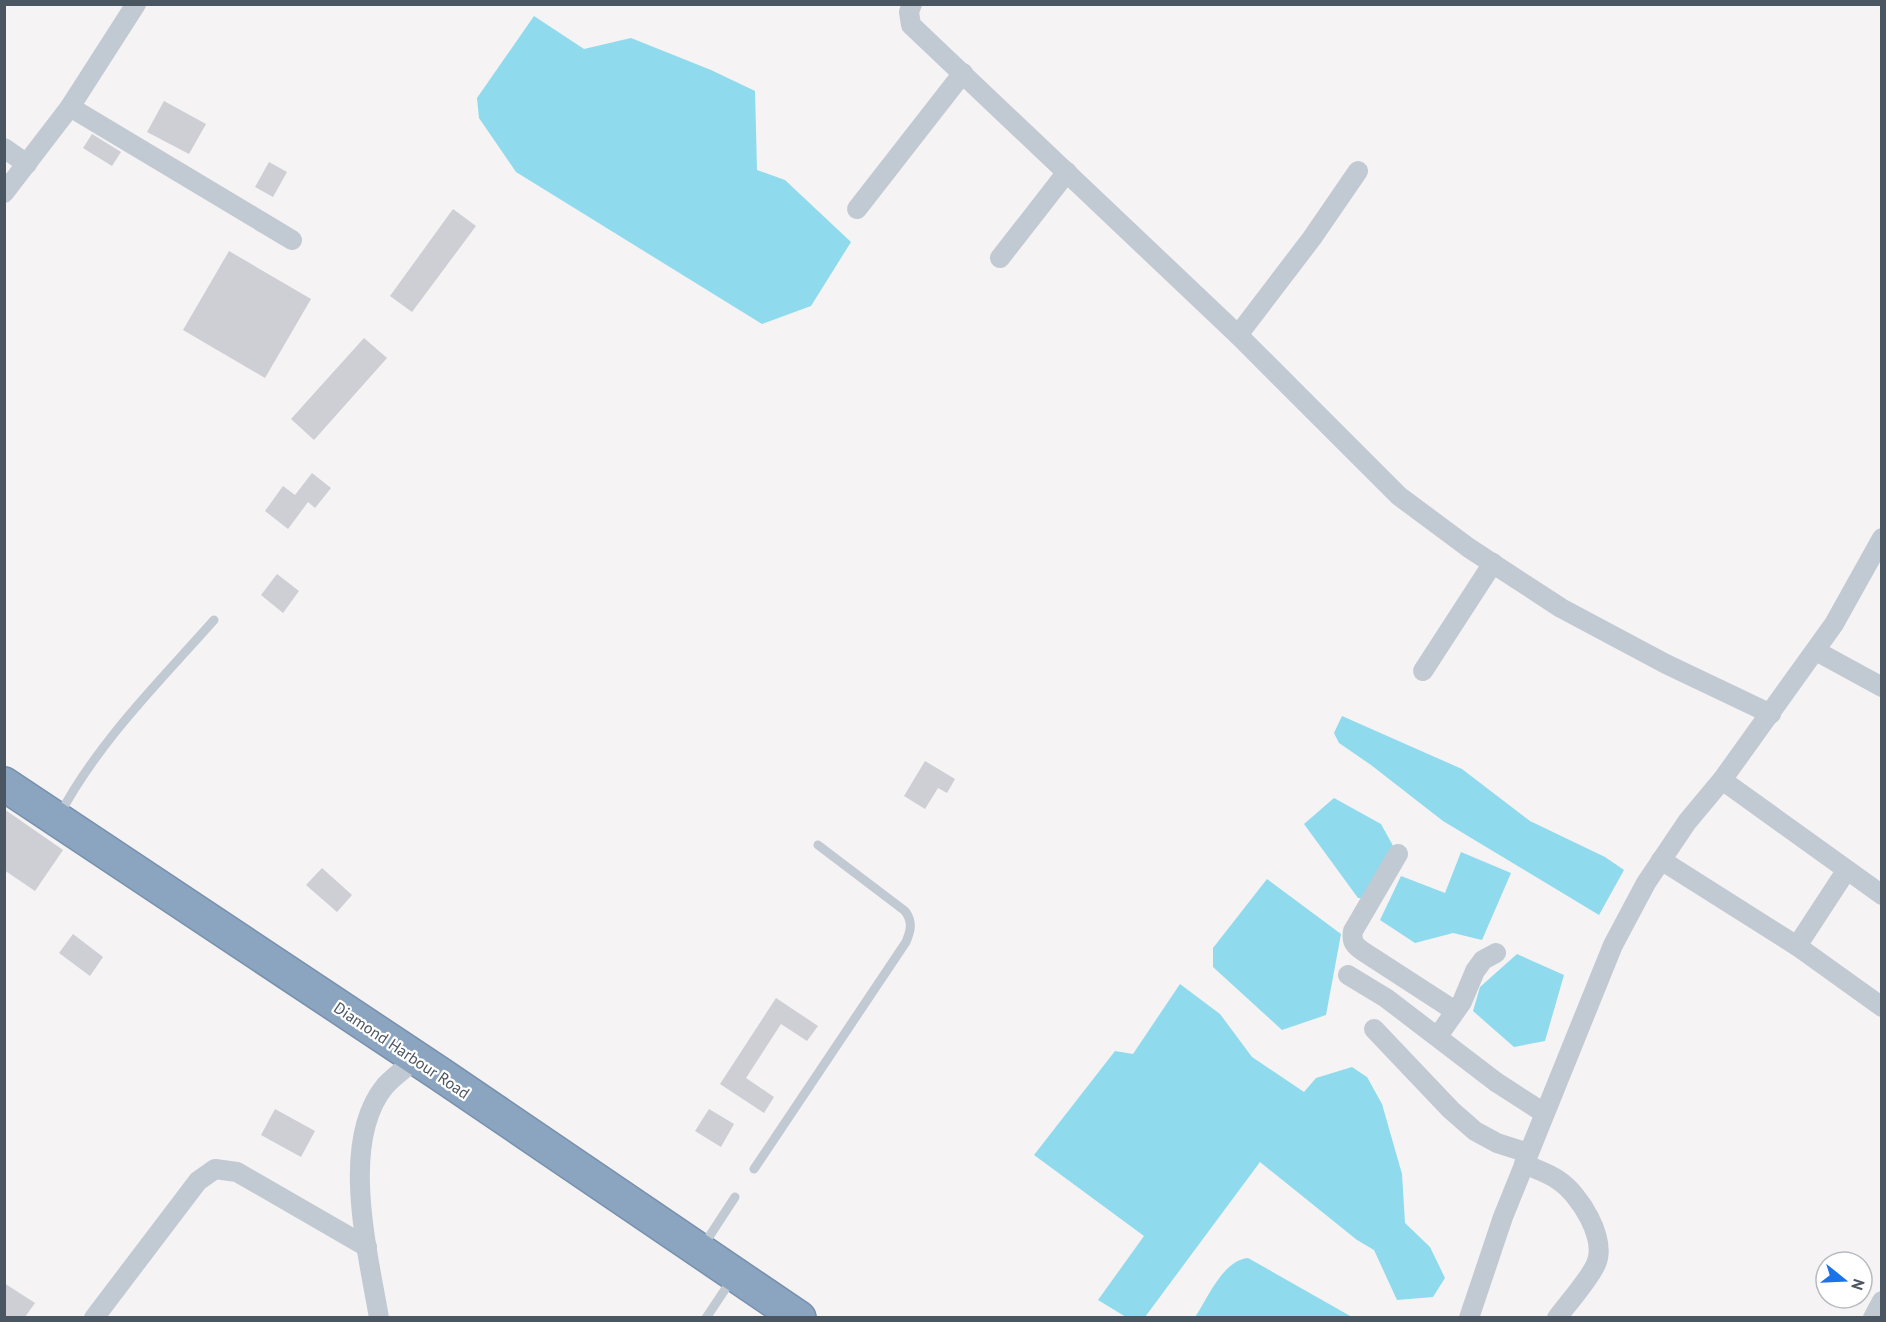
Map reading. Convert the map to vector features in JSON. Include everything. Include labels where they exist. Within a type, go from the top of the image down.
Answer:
[{"type":"highway","name":"Diamond Harbour Road","points":[[4,784],[799,1317]]},
{"type":"street","points":[[4,193],[70,107],[136,4]]},
{"type":"street","points":[[912,4],[909,12],[911,25],[1238,335],[1399,495],[1469,548],[1561,608],[1666,664],[1771,714]]},
{"type":"street","points":[[857,209],[963,73]]},
{"type":"street","points":[[70,107],[292,240]]},
{"type":"street","points":[[4,148],[27,164]]},
{"type":"street","points":[[1238,335],[1306,246],[1358,171]]},
{"type":"street","points":[[999,258],[1067,172]]},
{"type":"street","points":[[1473,1316],[1526,1159],[1613,945],[1646,883],[1687,822],[1722,780],[1771,714],[1834,624],[1880,542]]},
{"type":"street","points":[[1423,671],[1493,563]]},
{"type":"street","points":[[1816,651],[1881,687]]},
{"type":"street","points":[[1722,780],[1881,895]]},
{"type":"street","points":[[1398,854],[1353,931],[1352,939],[1355,946],[1455,1011]]},
{"type":"street","points":[[1661,860],[1797,946],[1881,1007]]},
{"type":"street","points":[[1797,946],[1846,871]]},
{"type":"street","points":[[1438,1036],[1462,1002],[1475,971],[1483,960],[1496,953]]},
{"type":"street","points":[[1347,975],[1386,998],[1496,1082],[1544,1113]]},
{"type":"street","points":[[1374,1029],[1474,1131],[1526,1159],[1574,1193],[1597,1233],[1600,1249],[1596,1265],[1557,1317]]},
{"type":"street","points":[[379,1317],[359,1183],[361,1143],[369,1116],[385,1087],[416,1059]]},
{"type":"street","points":[[94,1317],[198,1181],[215,1169],[237,1172],[367,1247]]},
{"type":"street","points":[[1873,1317],[1881,1301]]},
{"type":"lane","points":[[57,819],[76,783],[101,748],[214,620]]},
{"type":"lane","points":[[754,1169],[906,942],[911,930],[910,919],[905,911],[818,845]]},
{"type":"lane","points":[[700,1251],[735,1197]]},
{"type":"lane","points":[[706,1317],[735,1275]]},
{"type":"water","points":[[534,16],[584,49],[631,38],[711,70],[755,91],[757,170],[785,180],[851,242],[811,306],[762,324],[516,172],[479,118],[477,98]]},
{"type":"water","points":[[1342,716],[1462,769],[1530,821],[1605,857],[1624,870],[1599,915],[1443,821],[1339,743],[1334,733]]},
{"type":"water","points":[[1334,798],[1381,824],[1397,853],[1374,899],[1358,898],[1304,824]]},
{"type":"water","points":[[1461,852],[1511,873],[1482,940],[1453,933],[1415,943],[1380,920],[1401,876],[1445,893]]},
{"type":"water","points":[[1267,879],[1341,934],[1326,1015],[1282,1030],[1213,967],[1213,948]]},
{"type":"water","points":[[1517,954],[1564,975],[1545,1041],[1514,1047],[1473,1011],[1480,987]]},
{"type":"water","points":[[1180,984],[1220,1014],[1252,1057],[1304,1092],[1316,1078],[1352,1067],[1367,1077],[1382,1104],[1402,1174],[1405,1223],[1430,1247],[1445,1278],[1433,1297],[1397,1300],[1374,1250],[1357,1240],[1260,1162],[1145,1317],[1126,1317],[1098,1300],[1144,1236],[1034,1155],[1115,1051],[1133,1054]]},
{"type":"water","points":[[1248,1258],[1352,1317],[1195,1317],[1217,1281],[1231,1265]]},
{"type":"building","points":[[164,101],[206,124],[189,154],[147,132]]},
{"type":"building","points":[[92,134],[121,152],[112,166],[83,148]]},
{"type":"building","points":[[269,162],[287,172],[273,197],[255,187]]},
{"type":"building","points":[[453,209],[476,226],[412,312],[390,296]]},
{"type":"building","points":[[229,251],[311,299],[265,378],[183,330]]},
{"type":"building","points":[[364,338],[387,358],[314,440],[291,419]]},
{"type":"building","points":[[312,473],[331,488],[315,508],[308,502],[288,529],[265,511],[283,486],[295,495]]},
{"type":"building","points":[[277,574],[299,591],[283,613],[261,595]]},
{"type":"building","points":[[925,761],[955,779],[947,793],[938,788],[925,809],[904,796]]},
{"type":"building","points":[[4,809],[63,850],[35,891],[4,870]]},
{"type":"building","points":[[322,868],[352,895],[337,912],[306,885]]},
{"type":"building","points":[[73,934],[103,957],[90,976],[59,953]]},
{"type":"building","points":[[776,998],[818,1026],[807,1041],[781,1024],[746,1078],[774,1097],[764,1113],[720,1084]]},
{"type":"building","points":[[275,1109],[315,1131],[301,1157],[261,1135]]},
{"type":"building","points":[[709,1109],[734,1124],[721,1147],[695,1131]]},
{"type":"building","points":[[4,1283],[35,1303],[25,1317],[4,1317]]}]
